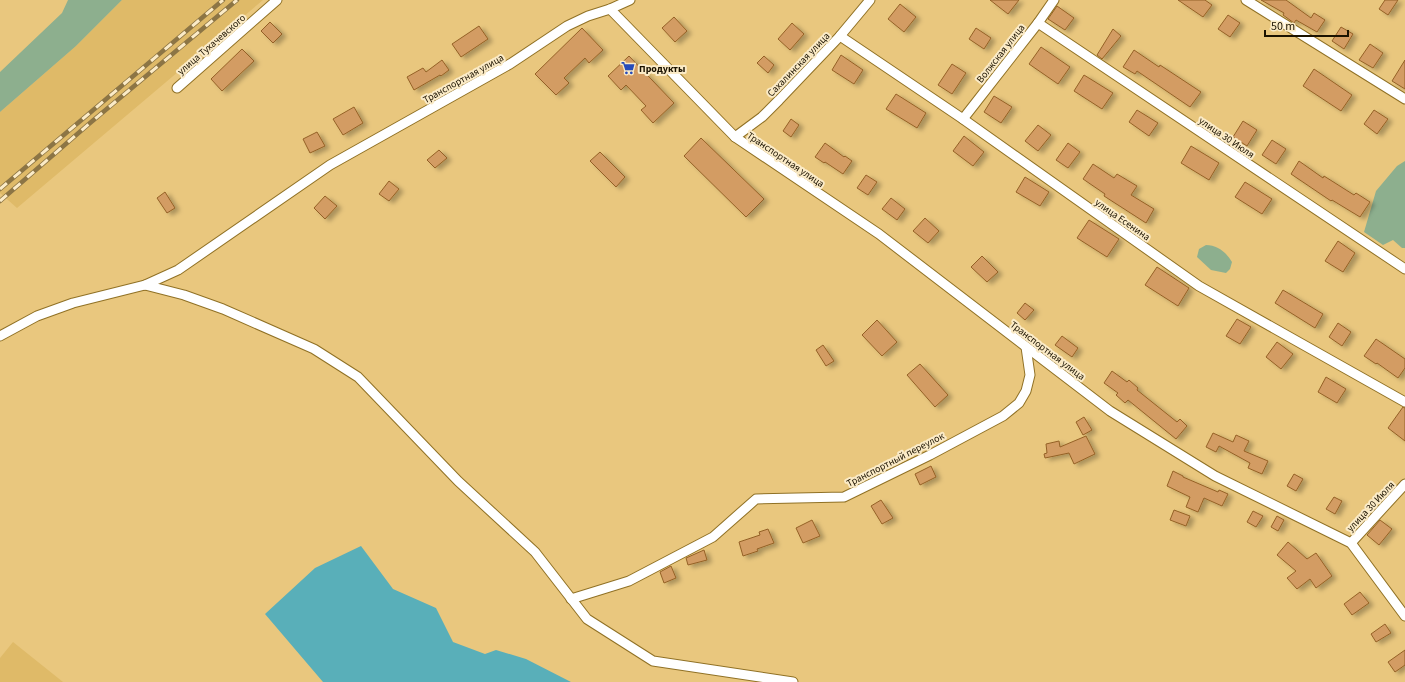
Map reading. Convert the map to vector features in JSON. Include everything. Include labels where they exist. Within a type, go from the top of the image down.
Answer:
[{"type":"street","name":"улица Тухачевского","points":[[177,88],[277,0]]},
{"type":"street","points":[[609,5],[630,0]]},
{"type":"street","name":"Сахалинская улица","points":[[735,137],[762,117],[840,36],[870,0]]},
{"type":"street","name":"Волжская улица","points":[[963,119],[1038,23],[1054,0]]},
{"type":"street","points":[[1246,0],[1405,98]]},
{"type":"street","name":"Транспортная улица","points":[[0,336],[37,316],[73,303],[145,285],[184,266],[330,165],[510,64],[567,26],[609,5],[735,137],[879,234],[1110,411],[1215,476],[1351,543],[1405,616]]},
{"type":"street","name":"улица 30 Июля","points":[[1038,23],[1405,269]]},
{"type":"street","name":"улица Есенина","points":[[840,36],[963,119],[1199,286],[1405,402]]},
{"type":"street","points":[[145,285],[184,295],[223,309],[314,349],[358,377],[458,481],[535,552],[587,619],[653,661],[792,682]]},
{"type":"street","name":"Транспортный переулок","points":[[571,599],[629,580],[713,537],[756,499],[844,497],[930,455],[1003,416],[1019,403],[1026,391],[1030,375],[1026,346]]},
{"type":"street","name":"улица 30 Июля","points":[[1351,543],[1405,484]]},
{"type":"shaded area","points":[[122,0],[263,0],[17,208],[0,193],[0,112],[76,46]]},
{"type":"shaded area","points":[[13,642],[63,682],[0,682],[0,658]]},
{"type":"green space","points":[[68,0],[122,0],[76,46],[0,112],[0,72],[62,13]]},
{"type":"green space","points":[[1405,161],[1405,248],[1402,248],[1393,240],[1383,245],[1364,232],[1376,191],[1397,166]]},
{"type":"green space","points":[[1206,245],[1214,246],[1230,258],[1232,262],[1230,269],[1226,273],[1211,270],[1197,257],[1199,249]]},
{"type":"water","points":[[361,546],[393,589],[436,608],[453,642],[485,654],[496,650],[526,659],[571,682],[323,682],[265,614],[315,568]]},
{"type":"building","points":[[990,0],[1019,0],[1008,14]]},
{"type":"building","points":[[1178,0],[1205,0],[1212,5],[1203,17]]},
{"type":"building","points":[[1261,0],[1286,0],[1311,18],[1314,13],[1325,20],[1317,32],[1296,20],[1294,23],[1283,15],[1284,13]]},
{"type":"building","points":[[1385,0],[1398,0],[1388,15],[1379,9]]},
{"type":"building","points":[[900,4],[916,17],[904,32],[888,19]]},
{"type":"building","points":[[1057,6],[1074,18],[1065,30],[1048,19]]},
{"type":"building","points":[[1228,15],[1240,23],[1230,37],[1218,29]]},
{"type":"building","points":[[674,17],[687,31],[675,42],[662,28]]},
{"type":"building","points":[[270,22],[282,34],[273,43],[261,31]]},
{"type":"building","points":[[792,23],[804,34],[790,50],[778,39]]},
{"type":"building","points":[[479,26],[488,39],[461,57],[452,44]]},
{"type":"building","points":[[1341,27],[1353,34],[1344,49],[1332,41]]},
{"type":"building","points":[[582,28],[603,50],[589,63],[585,58],[564,78],[569,83],[556,95],[535,74]]},
{"type":"building","points":[[976,28],[991,38],[984,49],[969,39]]},
{"type":"building","points":[[1113,29],[1121,36],[1102,59],[1097,55]]},
{"type":"building","points":[[1370,44],[1383,53],[1373,68],[1359,60]]},
{"type":"building","points":[[1041,47],[1070,67],[1058,84],[1029,64]]},
{"type":"building","points":[[242,49],[254,61],[222,91],[211,79]]},
{"type":"building","points":[[1134,50],[1201,92],[1190,107],[1137,71],[1135,74],[1123,67]]},
{"type":"building","points":[[841,55],[863,70],[854,84],[832,70]]},
{"type":"building","points":[[629,56],[674,103],[653,123],[641,110],[646,106],[626,85],[621,90],[608,76]]},
{"type":"building","points":[[764,56],[774,65],[768,73],[757,63]]},
{"type":"building","points":[[442,60],[449,70],[441,76],[440,75],[414,90],[407,77],[423,68],[426,72]]},
{"type":"building","points":[[1405,60],[1405,89],[1392,81]]},
{"type":"building","points":[[952,64],[966,73],[952,94],[938,85]]},
{"type":"building","points":[[1314,69],[1352,95],[1341,111],[1303,86]]},
{"type":"building","points":[[1084,75],[1113,93],[1102,109],[1074,91]]},
{"type":"building","points":[[896,94],[926,113],[917,128],[886,109]]},
{"type":"building","points":[[994,96],[1012,107],[1001,123],[984,112]]},
{"type":"building","points":[[354,107],[363,123],[343,135],[333,119]]},
{"type":"building","points":[[1137,110],[1158,123],[1149,136],[1129,122]]},
{"type":"building","points":[[1374,110],[1388,119],[1377,134],[1364,124]]},
{"type":"building","points":[[791,119],[799,125],[791,137],[783,131]]},
{"type":"building","points":[[1243,121],[1257,130],[1247,146],[1233,137]]},
{"type":"building","points":[[1038,125],[1051,135],[1038,151],[1025,141]]},
{"type":"building","points":[[317,132],[325,146],[310,153],[303,139]]},
{"type":"building","points":[[964,136],[984,152],[973,166],[953,151]]},
{"type":"building","points":[[701,138],[764,199],[746,217],[684,156]]},
{"type":"building","points":[[1272,140],[1286,149],[1276,164],[1262,155]]},
{"type":"building","points":[[825,143],[852,161],[843,174],[815,157]]},
{"type":"building","points":[[1068,143],[1080,152],[1068,168],[1056,160]]},
{"type":"building","points":[[1191,146],[1219,163],[1209,180],[1181,163]]},
{"type":"building","points":[[439,150],[447,158],[435,168],[427,160]]},
{"type":"building","points":[[600,152],[625,177],[616,187],[590,161]]},
{"type":"building","points":[[1299,161],[1323,178],[1324,176],[1354,195],[1356,193],[1370,202],[1360,217],[1332,200],[1331,201],[1291,174]]},
{"type":"building","points":[[1093,164],[1114,178],[1117,174],[1137,186],[1131,195],[1154,209],[1146,223],[1104,196],[1105,194],[1083,179]]},
{"type":"building","points":[[866,175],[877,182],[868,195],[857,188]]},
{"type":"building","points":[[1025,177],[1049,192],[1040,206],[1016,192]]},
{"type":"building","points":[[389,181],[399,189],[389,201],[379,194]]},
{"type":"building","points":[[1245,182],[1272,199],[1262,214],[1235,197]]},
{"type":"building","points":[[165,192],[175,208],[167,213],[157,198]]},
{"type":"building","points":[[325,196],[337,206],[325,219],[314,208]]},
{"type":"building","points":[[891,198],[905,209],[897,220],[882,209]]},
{"type":"building","points":[[925,218],[939,231],[928,243],[913,231]]},
{"type":"building","points":[[1089,220],[1119,239],[1107,257],[1077,238]]},
{"type":"building","points":[[1338,241],[1355,253],[1343,272],[1325,261]]},
{"type":"building","points":[[982,256],[998,272],[987,282],[971,267]]},
{"type":"building","points":[[1157,267],[1189,288],[1178,306],[1145,285]]},
{"type":"building","points":[[1283,290],[1323,314],[1315,328],[1275,303]]},
{"type":"building","points":[[1025,303],[1034,310],[1025,320],[1017,313]]},
{"type":"building","points":[[1237,319],[1251,327],[1240,344],[1226,336]]},
{"type":"building","points":[[877,320],[897,342],[882,356],[862,335]]},
{"type":"building","points":[[1338,323],[1351,332],[1342,346],[1329,337]]},
{"type":"building","points":[[1062,336],[1078,348],[1072,357],[1055,345]]},
{"type":"building","points":[[1376,339],[1405,359],[1405,368],[1398,378],[1364,356]]},
{"type":"building","points":[[1277,342],[1293,354],[1281,369],[1266,357]]},
{"type":"building","points":[[823,345],[834,361],[826,366],[816,350]]},
{"type":"building","points":[[920,364],[948,395],[935,407],[907,375]]},
{"type":"building","points":[[1112,371],[1127,382],[1129,380],[1138,388],[1137,390],[1177,422],[1180,419],[1187,426],[1176,439],[1128,400],[1125,403],[1116,395],[1118,393],[1104,383]]},
{"type":"building","points":[[1326,377],[1346,389],[1337,403],[1318,392]]},
{"type":"building","points":[[1403,407],[1405,408],[1405,441],[1388,428]]},
{"type":"building","points":[[1084,417],[1092,430],[1083,435],[1076,422]]},
{"type":"building","points":[[1213,433],[1233,442],[1236,435],[1249,441],[1244,451],[1268,461],[1262,474],[1248,468],[1250,463],[1219,446],[1216,452],[1206,447]]},
{"type":"building","points":[[1086,436],[1095,454],[1074,464],[1069,453],[1045,458],[1044,454],[1047,453],[1046,444],[1059,441],[1060,447]]},
{"type":"building","points":[[931,466],[936,477],[920,485],[915,474]]},
{"type":"building","points":[[1173,471],[1183,477],[1218,492],[1219,490],[1228,494],[1222,506],[1204,498],[1198,512],[1186,507],[1190,497],[1167,486]]},
{"type":"building","points":[[1294,474],[1303,479],[1296,491],[1287,486]]},
{"type":"building","points":[[1334,497],[1342,501],[1335,514],[1326,509]]},
{"type":"building","points":[[881,500],[893,518],[882,524],[871,506]]},
{"type":"building","points":[[1174,510],[1190,516],[1186,526],[1170,520]]},
{"type":"building","points":[[1253,511],[1263,516],[1256,527],[1247,522]]},
{"type":"building","points":[[1277,516],[1284,520],[1278,531],[1271,527]]},
{"type":"building","points":[[812,520],[820,536],[803,543],[796,528]]},
{"type":"building","points":[[1380,520],[1392,529],[1379,545],[1367,535]]},
{"type":"building","points":[[768,529],[774,543],[743,556],[739,542],[760,535],[759,532]]},
{"type":"building","points":[[1288,542],[1307,559],[1316,553],[1332,576],[1316,588],[1310,579],[1297,589],[1287,578],[1296,571],[1277,555]]},
{"type":"building","points":[[704,550],[707,560],[688,565],[686,558]]},
{"type":"building","points":[[671,566],[676,578],[664,583],[660,572]]},
{"type":"building","points":[[1360,592],[1369,603],[1352,615],[1344,604]]},
{"type":"building","points":[[1385,624],[1391,633],[1376,642],[1371,634]]},
{"type":"building","points":[[1405,650],[1405,665],[1395,672],[1388,662]]},
{"type":"railway","points":[[0,189],[223,0]]},
{"type":"railway","points":[[0,201],[90,123],[237,0]]},
{"type":"place","name":"Продукты","points":[[628,68]]}]
